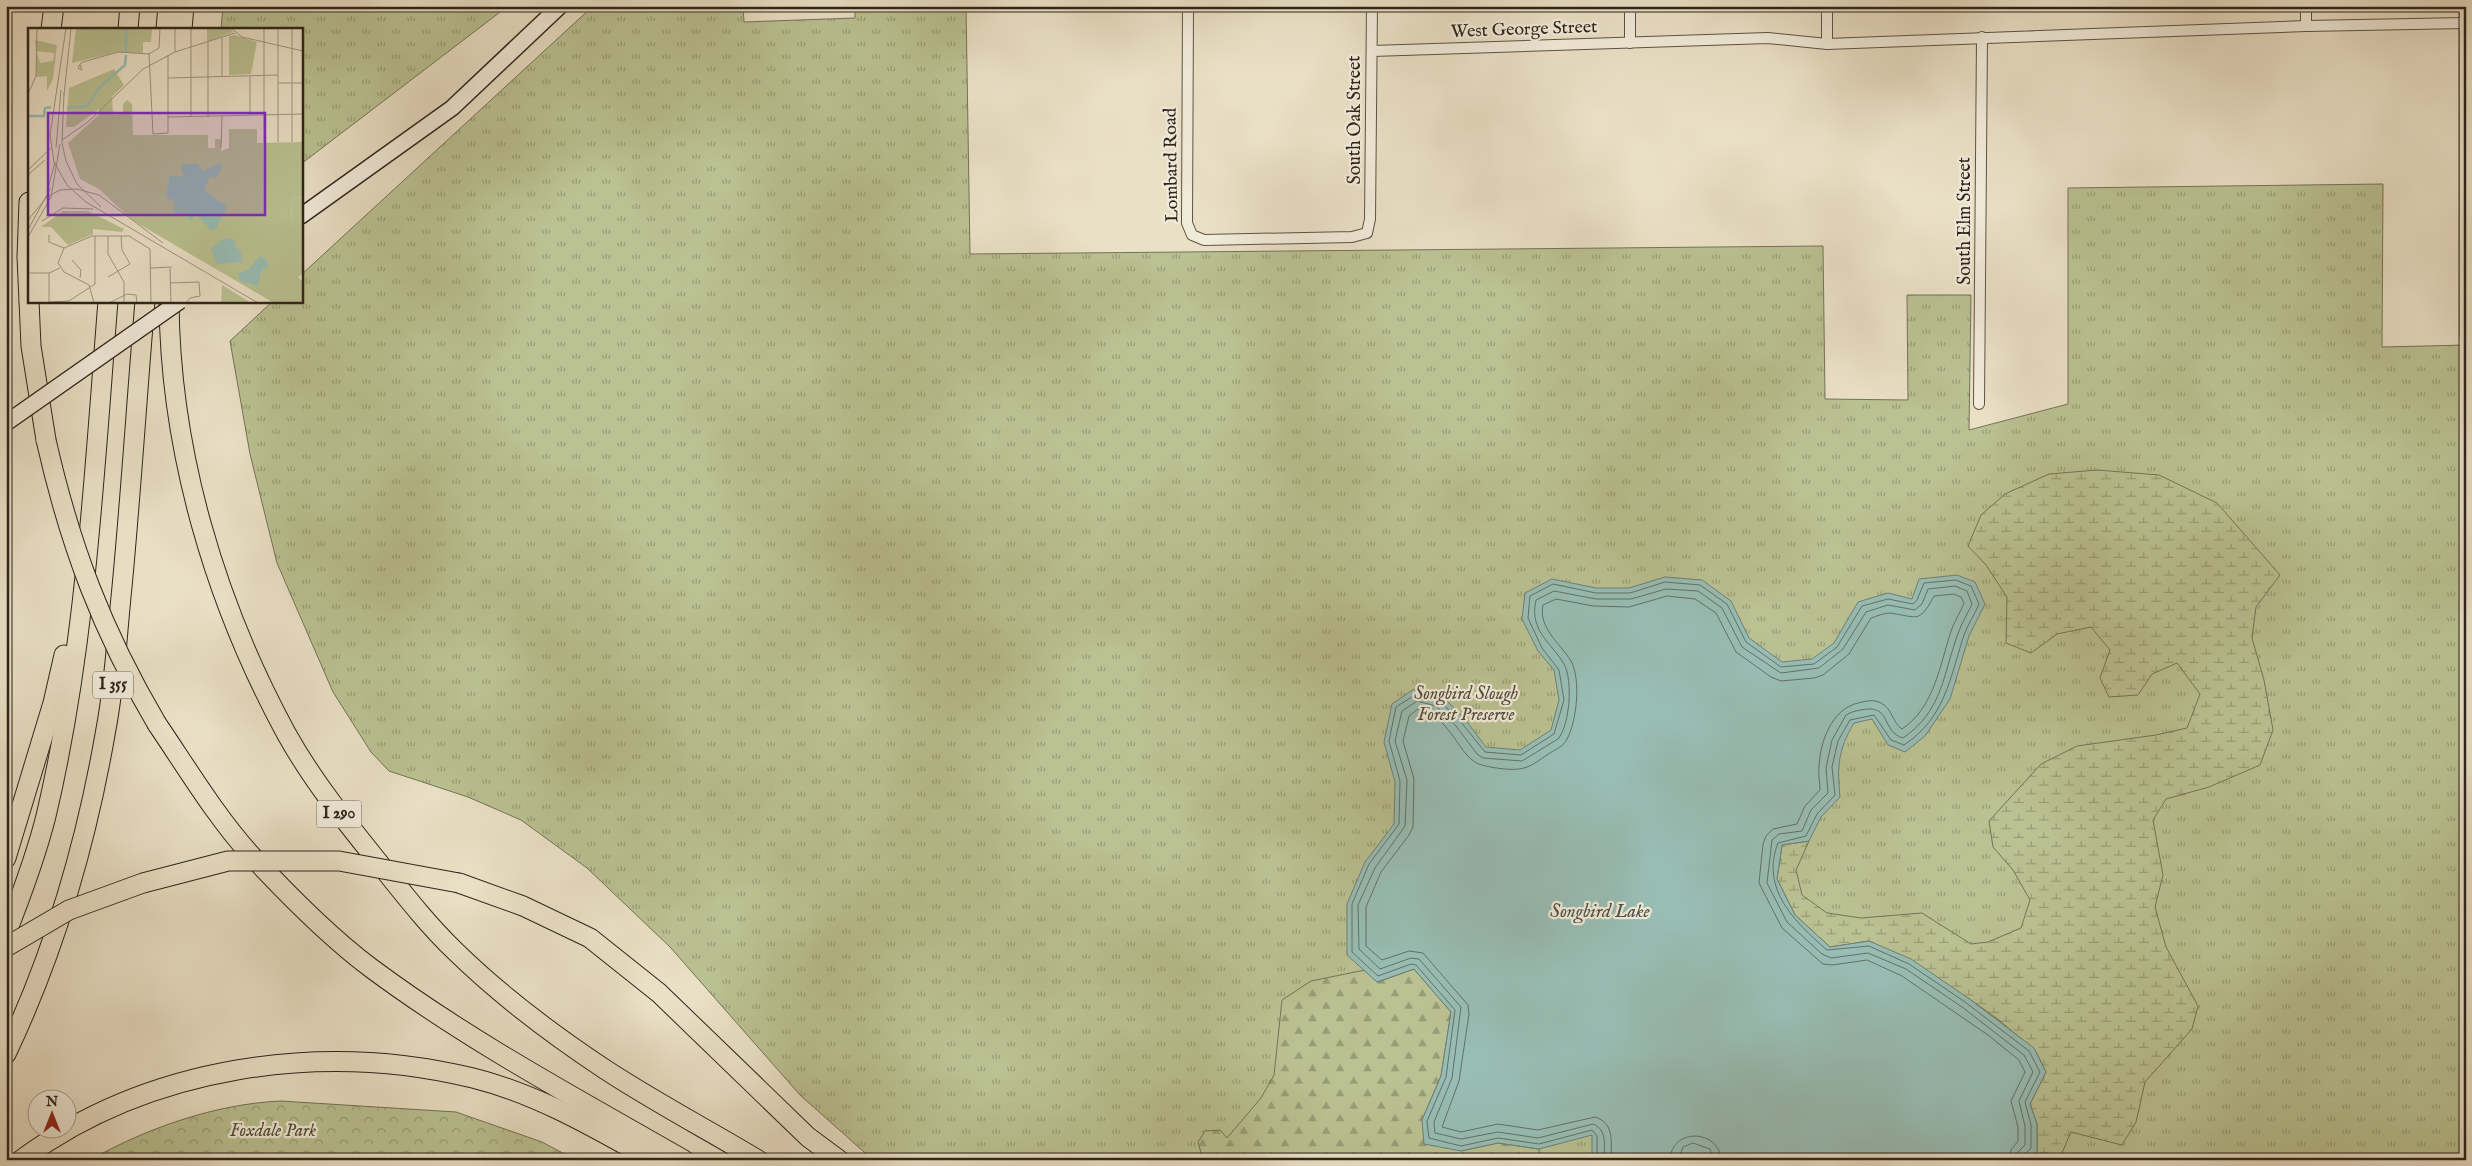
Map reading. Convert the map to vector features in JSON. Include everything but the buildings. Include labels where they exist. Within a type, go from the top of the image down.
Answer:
[{"type":"highway","points":[[51,28],[54,6]]},
{"type":"highway","points":[[128,28],[130,6]]},
{"type":"highway","points":[[166,28],[168,6]]},
{"type":"highway","points":[[182,28],[184,6]]},
{"type":"highway","points":[[28,230],[28,279]]},
{"type":"highway","points":[[29,302],[31,346],[46,440],[66,520],[92,595],[126,669],[157,724],[222,819],[250,853],[312,917],[369,967],[437,1015],[684,1160]]},
{"type":"highway","name":"I 355","points":[[6,934],[45,818],[63,733],[79,635],[90,536],[108,302]]},
{"type":"highway","name":"I 355","points":[[6,1054],[44,963],[91,802],[106,730],[112,690],[133,465],[145,302]]},
{"type":"highway","name":"I 290","points":[[169,302],[169,337],[175,391],[188,468],[209,548],[247,654],[287,735],[337,811],[398,887],[454,950],[510,999],[606,1071],[758,1160]]},
{"type":"highway","points":[[6,858],[54,703],[90,536]]},
{"type":"highway","points":[[6,947],[69,910],[143,883],[228,861],[339,861],[459,883],[523,906],[590,938],[659,993],[808,1137],[839,1160]]},
{"type":"highway","points":[[21,1160],[90,1118],[181,1082],[243,1069],[306,1062],[368,1062],[474,1078],[522,1094],[572,1116],[652,1160]]},
{"type":"street","points":[[302,215],[452,108],[560,6]]},
{"type":"street","name":"Lombard Road","points":[[1188,6],[1187,223],[1192,235],[1204,240],[1352,237],[1367,233]]},
{"type":"street","name":"South Oak Street","points":[[1367,233],[1370,219],[1372,6]]},
{"type":"street","points":[[1630,6],[1630,43]]},
{"type":"street","points":[[1827,6],[1827,44]]},
{"type":"street","points":[[2306,6],[2306,26]]},
{"type":"street","points":[[2464,336],[2465,6]]},
{"type":"street","name":"West George Street","points":[[1372,51],[1768,38],[1827,44],[2306,26],[2465,23]]},
{"type":"street","name":"South Elm Street","points":[[1979,404],[1982,37]]},
{"type":"street","points":[[6,423],[179,302]]},
{"type":"green space","points":[[223,6],[508,6],[302,163],[302,28],[221,28]]},
{"type":"green space","name":"Songbird Slough Forest Preserve","points":[[593,6],[743,6],[744,22],[855,18],[855,6],[966,6],[970,254],[1823,246],[1825,399],[1908,400],[1907,295],[1971,295],[1969,430],[2068,404],[2068,188],[2383,184],[2382,347],[2466,345],[2466,1160],[873,1160],[800,1095],[670,947],[587,868],[521,820],[468,797],[389,771],[371,752],[333,692],[277,563],[250,454],[230,341],[272,302],[302,302],[302,274]]},
{"type":"green space","points":[[2097,470],[2159,475],[2217,503],[2280,575],[2256,607],[2252,638],[2264,680],[2273,730],[2260,765],[2209,787],[2166,799],[2153,820],[2163,875],[2155,907],[2166,947],[2198,1006],[2192,1029],[2145,1082],[2136,1122],[2122,1145],[2071,1132],[2059,1160],[2025,1160],[2037,1152],[2037,1124],[2030,1104],[2046,1072],[2036,1052],[1999,1020],[1968,998],[1869,941],[1830,947],[1795,915],[1777,879],[1782,845],[1809,841],[1796,870],[1802,895],[1827,913],[1861,918],[1922,913],[1971,944],[1988,942],[2021,928],[2030,900],[2013,870],[1993,847],[1989,821],[2041,764],[2077,746],[2156,735],[2187,728],[2200,694],[2177,663],[2152,674],[2138,695],[2109,697],[2100,678],[2110,650],[2091,627],[2057,634],[2031,653],[2006,643],[2007,597],[1986,565],[1968,546],[1981,515],[2005,494],[2049,474]]},
{"type":"green space","points":[[1414,969],[1451,1012],[1441,1076],[1422,1120],[1461,1151],[1498,1143],[1539,1149],[1540,1160],[1203,1160],[1198,1142],[1205,1131],[1220,1130],[1227,1138],[1261,1098],[1274,1075],[1282,1000],[1311,981],[1365,970],[1378,982]]},
{"type":"green space","name":"Foxdale Park","points":[[281,1101],[456,1112],[542,1142],[576,1160],[90,1160],[158,1128],[182,1120],[231,1107]]},
{"type":"water","name":"Songbird Lake","points":[[1957,575],[1975,582],[1985,604],[1969,636],[1950,699],[1925,736],[1905,752],[1888,745],[1872,719],[1854,723],[1845,742],[1840,759],[1840,797],[1821,817],[1809,841],[1782,845],[1777,879],[1795,915],[1830,947],[1869,941],[1911,959],[1968,998],[2034,1048],[2046,1072],[2030,1104],[2037,1124],[2037,1152],[2025,1160],[1708,1160],[1692,1154],[1687,1160],[1592,1160],[1592,1135],[1539,1149],[1498,1143],[1461,1151],[1424,1144],[1422,1120],[1441,1076],[1451,1012],[1414,969],[1377,982],[1347,955],[1347,904],[1365,862],[1394,824],[1395,782],[1384,742],[1392,704],[1414,689],[1441,695],[1464,718],[1486,747],[1520,750],[1551,730],[1559,700],[1554,670],[1538,651],[1522,619],[1525,593],[1552,579],[1596,588],[1629,588],[1665,577],[1702,580],[1731,601],[1749,638],[1782,662],[1812,659],[1834,643],[1858,602],[1888,593],[1912,599],[1919,579]]}]
